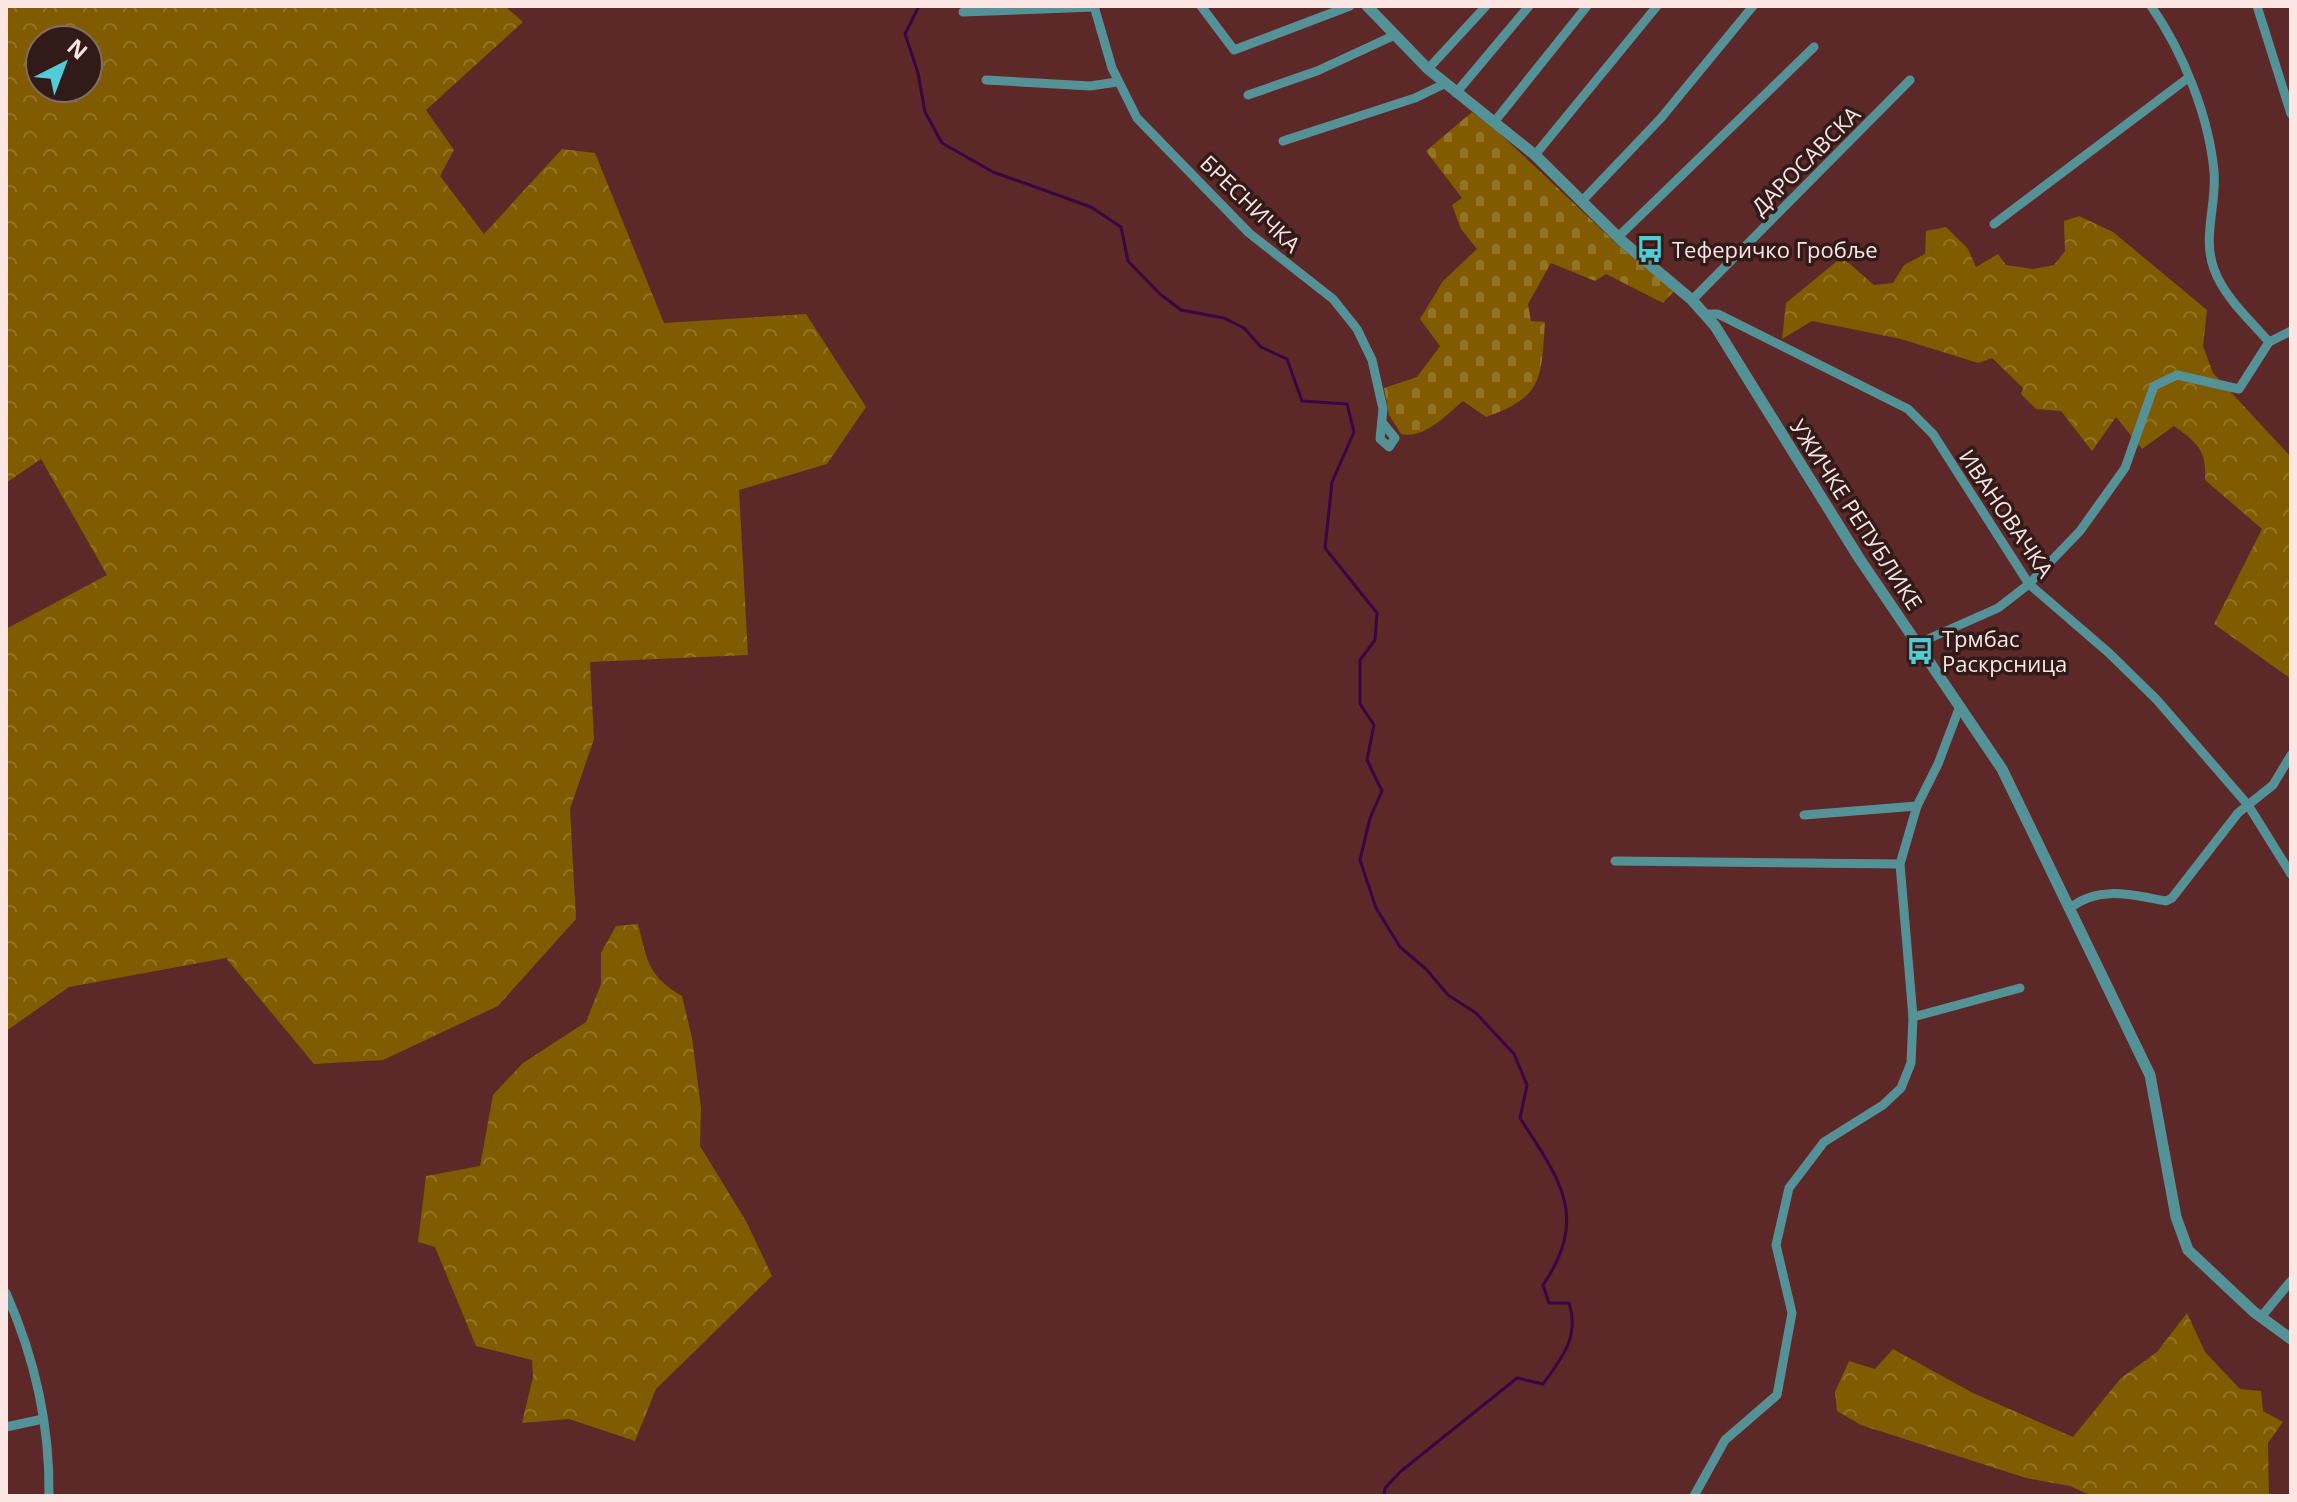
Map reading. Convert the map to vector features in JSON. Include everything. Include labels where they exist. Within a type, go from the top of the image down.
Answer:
[{"type":"street","points":[[963,12],[1094,6]]},
{"type":"street","name":"БРЕСНИЧКА","points":[[1094,6],[1117,82],[1137,118],[1269,252],[1324,291],[1345,312],[1372,360],[1382,422]]},
{"type":"street","points":[[1201,6],[1234,50],[1350,6]]},
{"type":"street","name":"УЖИЧКЕ РЕПУБЛИКЕ","points":[[1367,6],[1444,84],[1535,155],[1618,237],[1705,314],[1859,558],[1991,749],[2150,1075],[2176,1217],[2188,1250],[2261,1317],[2291,1339]]},
{"type":"street","points":[[1428,69],[1486,6]]},
{"type":"street","points":[[1456,93],[1529,6]]},
{"type":"street","points":[[1495,121],[1587,6]]},
{"type":"street","points":[[1535,155],[1657,6]]},
{"type":"street","points":[[1582,201],[1661,118],[1753,6]]},
{"type":"street","points":[[2151,6],[2202,112],[2214,173],[2209,254],[2225,291],[2269,342]]},
{"type":"street","points":[[2257,6],[2291,114]]},
{"type":"street","points":[[1248,95],[1317,71],[1395,35]]},
{"type":"street","points":[[1618,237],[1814,47]]},
{"type":"street","points":[[1994,224],[2188,78]]},
{"type":"street","points":[[986,80],[1090,86],[1117,82]]},
{"type":"street","name":"ДАРОСАВСКА","points":[[1692,300],[1910,80]]},
{"type":"street","points":[[1283,141],[1415,98],[1444,84]]},
{"type":"street","name":"ИВАНОВАЧКА","points":[[1705,314],[1718,314],[1808,356],[1908,409],[1933,434],[2029,584],[2109,653],[2157,700],[2248,805],[2288,862],[2291,874]]},
{"type":"street","points":[[1919,643],[1987,614],[2029,584],[2080,531],[2125,468],[2154,386],[2177,375],[2239,389],[2269,342],[2291,331]]},
{"type":"street","points":[[1694,1496],[1725,1440],[1777,1395],[1792,1313],[1776,1245],[1789,1188],[1824,1142],[1883,1105],[1901,1088],[1911,1063],[1913,1017],[1900,864],[1917,806],[1938,764],[1960,706]]},
{"type":"street","points":[[2070,908],[2085,896],[2110,892],[2166,901],[2172,898],[2248,805],[2273,785],[2291,755]]},
{"type":"street","points":[[1804,815],[1917,806]]},
{"type":"street","points":[[1615,861],[1900,864]]},
{"type":"street","points":[[1913,1017],[2020,988]]},
{"type":"street","points":[[2261,1317],[2291,1281]]},
{"type":"street","points":[[6,1293],[30,1352],[48,1446],[49,1496]]},
{"type":"street","points":[[6,1427],[43,1419]]},
{"type":"green space","points":[[6,6],[505,6],[523,22],[426,110],[454,150],[440,176],[484,234],[562,149],[595,153],[664,323],[806,314],[866,407],[827,464],[739,490],[748,655],[590,662],[594,739],[570,809],[576,919],[498,1006],[383,1060],[314,1064],[226,958],[69,987],[6,1031],[6,629],[107,575],[41,459],[6,483]]},
{"type":"green space","points":[[1472,112],[1495,129],[1619,246],[1674,291],[1663,303],[1606,274],[1595,281],[1551,263],[1528,304],[1531,321],[1545,322],[1540,371],[1529,393],[1519,402],[1486,417],[1463,401],[1426,430],[1410,435],[1401,434],[1389,415],[1384,388],[1417,377],[1440,346],[1420,319],[1443,281],[1477,249],[1461,229],[1452,205],[1462,198],[1426,151]]},
{"type":"green space","points":[[2079,216],[2113,232],[2207,310],[2203,346],[2213,373],[2291,457],[2291,679],[2214,624],[2262,529],[2205,480],[2199,448],[2174,426],[2142,449],[2116,417],[2092,451],[2061,411],[2036,409],[2021,394],[2023,388],[1992,358],[1978,363],[1901,339],[1812,321],[1782,339],[1786,303],[1842,257],[1874,285],[1893,283],[1904,265],[1925,254],[1926,231],[1946,227],[1968,249],[1976,267],[1998,254],[2006,265],[2033,269],[2054,265],[2065,251],[2064,221]]},
{"type":"green space","points":[[638,924],[655,974],[682,996],[692,1038],[701,1108],[700,1146],[746,1221],[772,1276],[656,1389],[635,1441],[569,1419],[522,1423],[533,1377],[532,1360],[476,1346],[435,1247],[418,1242],[426,1176],[480,1166],[493,1095],[523,1063],[586,1022],[601,984],[601,953],[616,926]]},
{"type":"green space","points":[[2187,1313],[2205,1352],[2240,1389],[2261,1391],[2263,1411],[2283,1422],[2268,1443],[2269,1496],[2092,1496],[2070,1486],[2026,1478],[1861,1425],[1837,1411],[1835,1392],[1849,1361],[1875,1369],[1893,1349],[1973,1393],[2073,1437],[2121,1378],[2157,1352]]},
{"type":"waterway","points":[[919,6],[905,34],[918,73],[925,112],[942,143],[993,172],[1091,207],[1121,227],[1128,261],[1160,294],[1181,310],[1224,318],[1244,328],[1261,347],[1287,359],[1302,401],[1347,404],[1354,432],[1332,482],[1325,548],[1377,613],[1375,640],[1360,660],[1360,704],[1374,725],[1367,760],[1382,791],[1370,818],[1360,860],[1376,908],[1400,947],[1426,969],[1448,995],[1476,1013],[1514,1054],[1527,1085],[1520,1118],[1557,1179],[1567,1218],[1565,1238],[1557,1261],[1543,1285],[1549,1303],[1569,1303],[1572,1315],[1567,1346],[1543,1384],[1517,1378],[1400,1472],[1385,1488],[1384,1496]]},
{"type":"place","name":"Теферичко Гробље","points":[[1650,249]]},
{"type":"place","name":"Трмбас Раскрсница","points":[[1920,651]]}]
